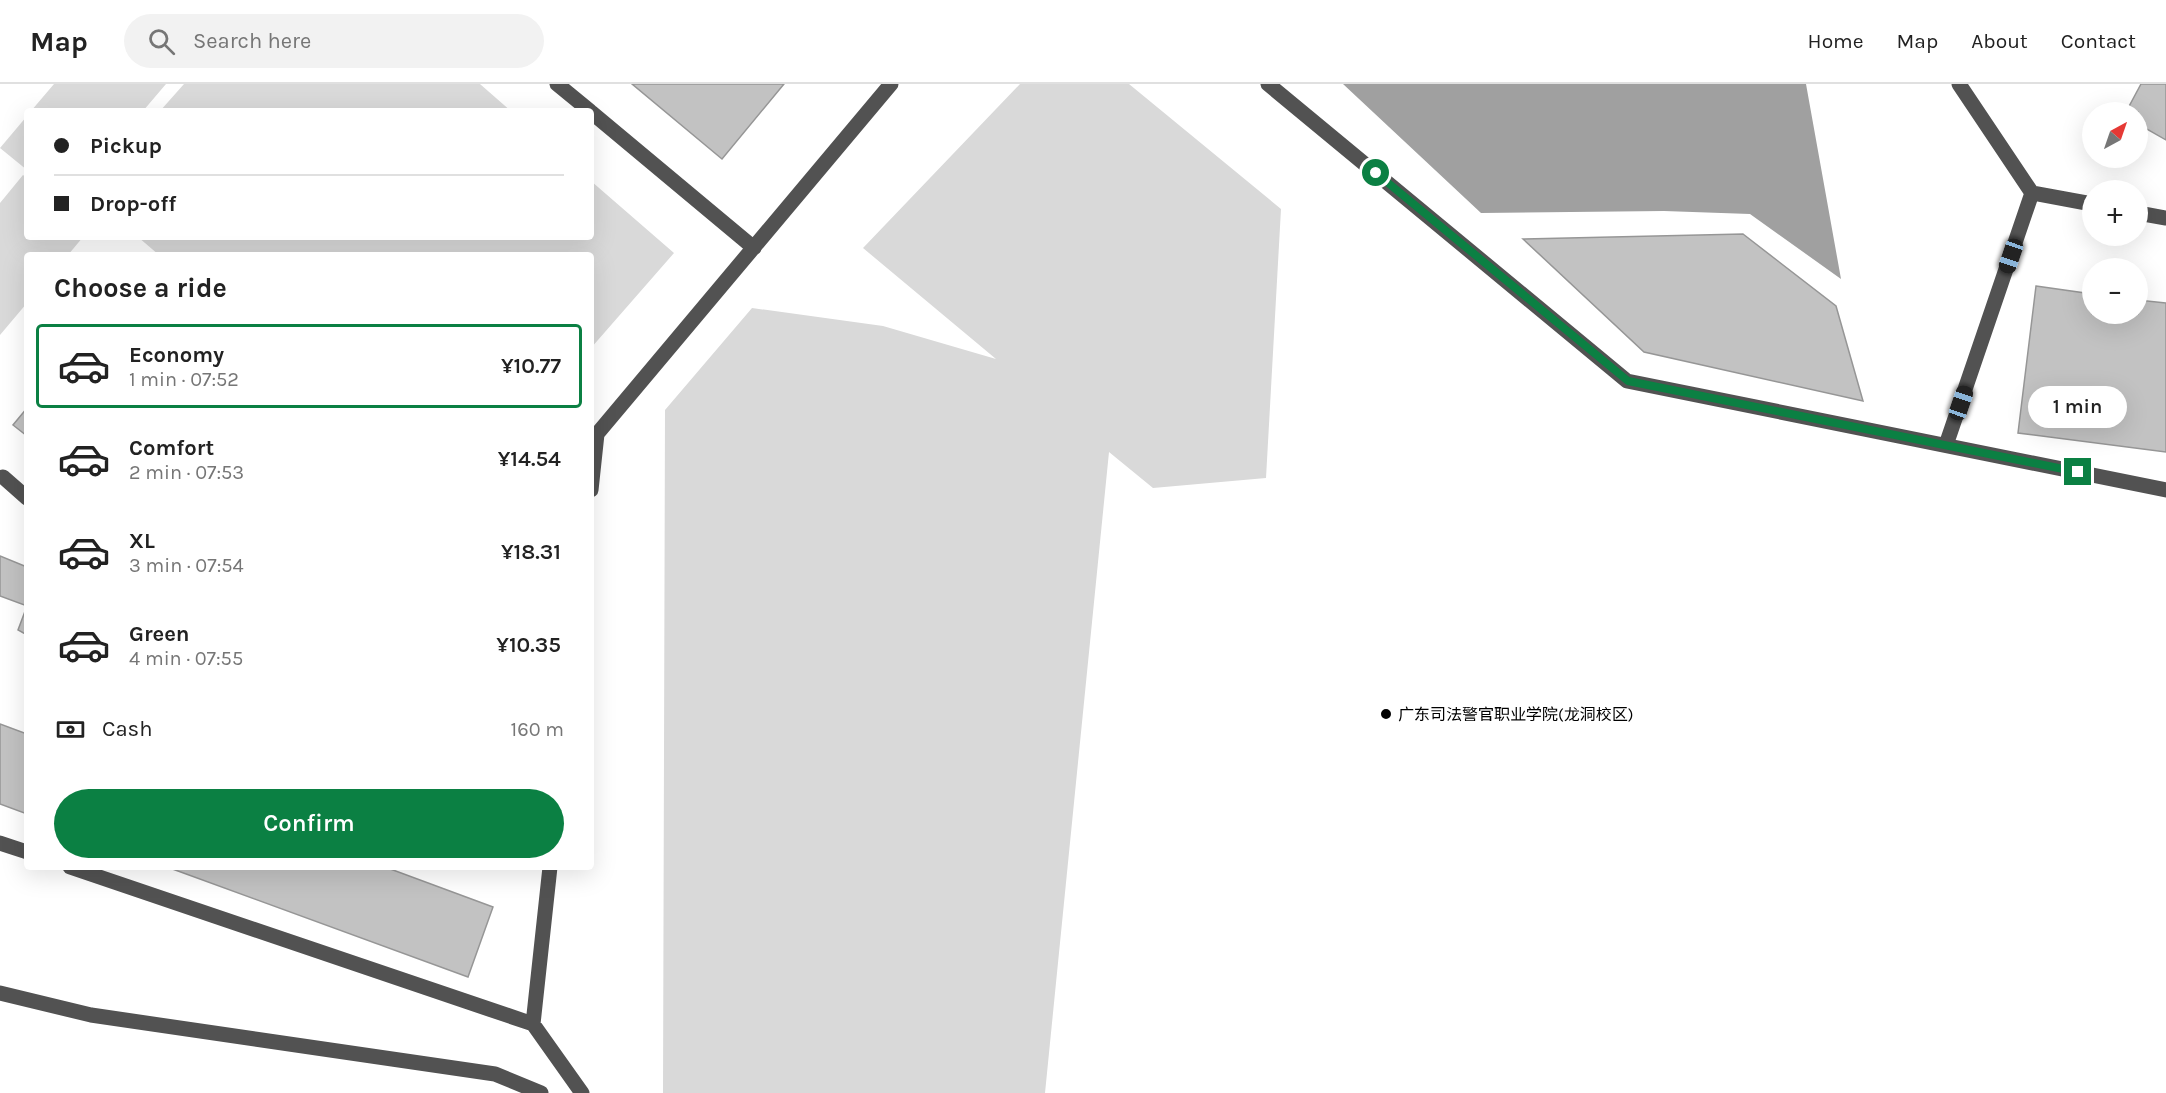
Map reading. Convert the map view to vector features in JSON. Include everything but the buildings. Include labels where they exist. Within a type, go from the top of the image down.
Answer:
[{"type":"lane","points":[[557,84],[585,108]]},
{"type":"lane","points":[[594,462],[597,434],[891,84]]},
{"type":"lane","points":[[1268,84],[1628,381],[2166,490]]},
{"type":"lane","points":[[1959,84],[2032,193],[2082,202]]},
{"type":"lane","points":[[594,115],[754,248]]},
{"type":"lane","points":[[1946,446],[2032,193]]},
{"type":"lane","points":[[2148,215],[2166,218]]},
{"type":"lane","points":[[3,477],[24,495]]},
{"type":"lane","points":[[0,843],[24,851]]},
{"type":"lane","points":[[79,870],[533,1024],[582,1093]]},
{"type":"lane","points":[[533,1024],[550,870]]},
{"type":"lane","points":[[0,993],[91,1015],[495,1074],[541,1093]]},
{"type":"shaded area","points":[[54,84],[166,84],[146,108],[34,108]]},
{"type":"shaded area","points":[[184,84],[480,84],[508,108],[163,108]]},
{"type":"shaded area","points":[[1020,84],[1129,84],[1281,209],[1266,478],[1153,488],[1109,452],[1045,1093],[663,1093],[665,410],[752,308],[883,326],[996,359],[863,248]]},
{"type":"shaded area","points":[[1343,84],[1806,84],[1841,279],[1750,214],[1664,211],[1481,213]]},
{"type":"shaded area","points":[[24,120],[24,168],[0,148]]},
{"type":"shaded area","points":[[23,175],[24,240],[80,240],[70,252],[24,252],[24,307],[0,335],[0,203]]},
{"type":"shaded area","points":[[594,184],[674,253],[594,345],[594,252],[156,252],[142,240],[594,240]]},
{"type":"place","name":"广东司法警官职业学院(龙洞校区)","points":[[1386,714]]},
{"type":"route","points":[[1376,173],[1628,381],[2078,472]]}]
